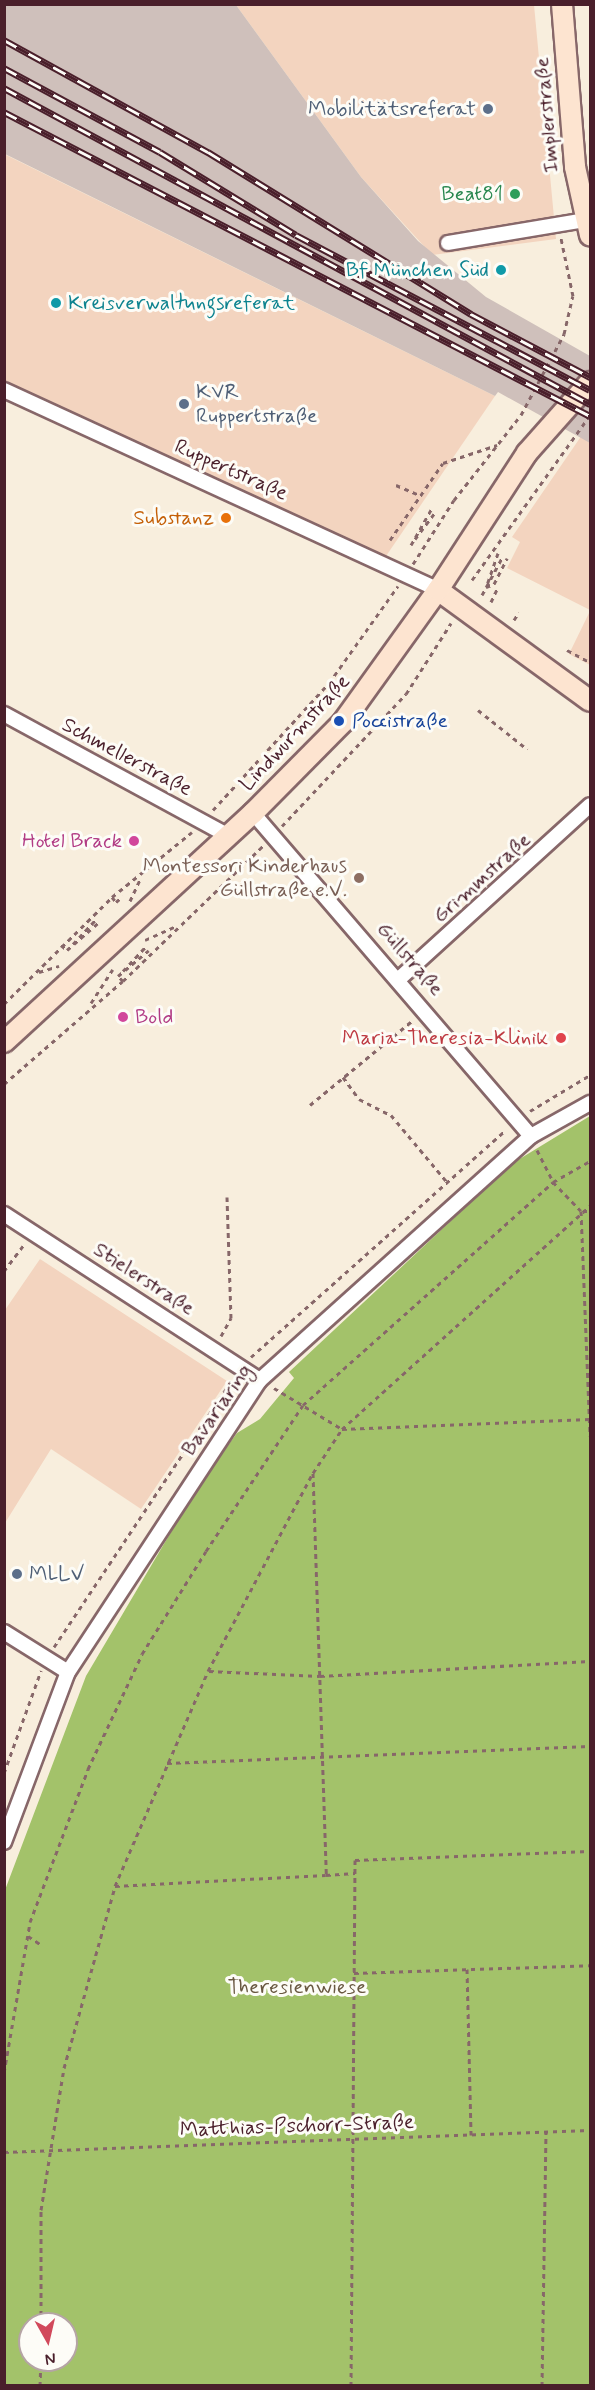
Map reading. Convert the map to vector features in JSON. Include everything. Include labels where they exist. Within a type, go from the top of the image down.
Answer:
[{"type":"main road","name":"Implerstraße","points":[[562,4],[575,167],[589,228]]},
{"type":"main road","name":"Lindwurmstraße","points":[[4,1042],[229,836],[343,722],[438,590],[527,453],[591,382]]},
{"type":"main road","points":[[438,590],[591,701]]},
{"type":"street","points":[[448,243],[557,225],[589,228]]},
{"type":"street","name":"Ruppertstraße","points":[[4,390],[407,573],[438,590]]},
{"type":"street","name":"Schmellerstraße","points":[[4,714],[229,836]]},
{"type":"street","name":"Grimmstraße","points":[[399,979],[591,805]]},
{"type":"street","name":"Güllstraße","points":[[253,813],[426,1010],[531,1136]]},
{"type":"street","name":"Bavariaring","points":[[4,1842],[68,1672],[260,1380],[531,1136],[591,1103]]},
{"type":"street","name":"Stielerstraße","points":[[4,1214],[260,1380]]},
{"type":"street","points":[[4,1632],[68,1672]]},
{"type":"path","points":[[422,550],[535,392],[568,322],[571,276],[557,225]]},
{"type":"path","points":[[472,580],[591,415]]},
{"type":"path","points":[[390,540],[419,495],[452,456],[498,445]]},
{"type":"path","points":[[396,485],[419,495]]},
{"type":"path","points":[[414,540],[416,532],[432,508]]},
{"type":"path","points":[[411,545],[436,511]]},
{"type":"path","points":[[486,587],[485,579],[498,553]]},
{"type":"path","points":[[482,595],[486,587],[505,557],[494,584],[486,587]]},
{"type":"path","name":"Lindwurmstraße","points":[[4,1004],[39,972],[61,944],[112,897],[141,878],[202,822],[329,683],[407,573]]},
{"type":"path","points":[[491,602],[497,589]]},
{"type":"path","points":[[514,620],[519,612]]},
{"type":"path","points":[[4,1084],[90,1004],[123,981],[176,927],[274,835],[406,694],[452,621]]},
{"type":"path","points":[[563,657],[568,648],[591,662]]},
{"type":"path","points":[[478,710],[527,749]]},
{"type":"path","points":[[112,897],[116,902],[123,896]]},
{"type":"path","points":[[61,944],[67,950],[96,921]]},
{"type":"path","points":[[90,1004],[103,979],[144,940],[176,927]]},
{"type":"path","points":[[122,972],[125,965],[146,946]]},
{"type":"path","points":[[123,981],[118,976],[149,950]]},
{"type":"path","points":[[310,1105],[426,1010]]},
{"type":"path","points":[[343,1077],[359,1099],[391,1115],[447,1182]]},
{"type":"path","points":[[531,1136],[553,1182],[581,1211],[591,1436]]},
{"type":"path","points":[[4,2073],[28,1936],[88,1769],[142,1654],[303,1405],[553,1182],[591,1161]]},
{"type":"path","points":[[213,1348],[231,1318],[227,1197]]},
{"type":"path","points":[[41,2312],[41,2210],[53,2151],[64,2068],[115,1886],[208,1671],[312,1473],[342,1429],[581,1211],[591,1206]]},
{"type":"path","points":[[581,1211],[591,1211]]},
{"type":"path","points":[[4,1271],[22,1247]]},
{"type":"path","points":[[585,1297],[591,1297]]},
{"type":"path","points":[[260,1380],[342,1429],[590,1419]]},
{"type":"path","points":[[312,1473],[326,1875]]},
{"type":"path","points":[[208,1671],[320,1676],[591,1661]]},
{"type":"path","points":[[166,1764],[321,1755],[591,1746]]},
{"type":"path","points":[[351,2385],[355,1860],[591,1851]]},
{"type":"path","points":[[115,1886],[355,1873]]},
{"type":"path","points":[[28,1936],[40,1944]]},
{"type":"path","points":[[354,1972],[591,1965]]},
{"type":"path","points":[[467,1969],[471,2135]]},
{"type":"path","name":"Matthias-Pschorr-Straße","points":[[4,2152],[591,2130]]},
{"type":"path","points":[[542,2385],[546,2132]]},
{"type":"shaded area","points":[[4,5],[236,5],[361,177],[418,241],[486,297],[590,356],[590,443],[498,392],[495,396],[5,154]]},
{"type":"shaded area","points":[[236,5],[534,5],[556,239],[432,255],[361,177]]},
{"type":"shaded area","points":[[4,154],[495,396],[382,562],[5,389]]},
{"type":"shaded area","points":[[582,435],[590,443],[590,610],[507,568],[520,542],[512,537]]},
{"type":"shaded area","points":[[590,611],[590,665],[569,654]]},
{"type":"shaded area","points":[[40,1259],[227,1381],[141,1509],[51,1449],[5,1523],[5,1310]]},
{"type":"green space","name":"Theresienwiese","points":[[590,1116],[590,2385],[5,2386],[5,1890],[86,1676],[197,1488],[237,1433],[260,1419],[294,1378],[289,1372],[513,1163]]},
{"type":"railway","points":[[4,40],[208,152],[471,314],[590,377]]},
{"type":"railway","points":[[4,68],[160,152],[296,235],[590,390]]},
{"type":"railway","points":[[4,88],[590,404]]},
{"type":"railway","points":[[4,112],[590,416]]},
{"type":"place","name":"Mobilitätsreferat","points":[[488,109]]},
{"type":"place","name":"Beat81","points":[[515,194]]},
{"type":"place","name":"Bf München Süd","points":[[501,270]]},
{"type":"place","name":"Kreisverwaltungsreferat","points":[[56,303]]},
{"type":"place","name":"KVR Ruppertstraße","points":[[184,404]]},
{"type":"place","name":"Substanz","points":[[226,518]]},
{"type":"place","name":"Poccistraße","points":[[339,721]]},
{"type":"place","name":"Hotel Brack","points":[[134,841]]},
{"type":"place","name":"Montessori Kinderhaus Güllstraße e.V.","points":[[359,878]]},
{"type":"place","name":"Bold","points":[[123,1017]]},
{"type":"place","name":"Maria-Theresia-Klinik","points":[[561,1038]]},
{"type":"place","name":"MLLV","points":[[17,1574]]}]
